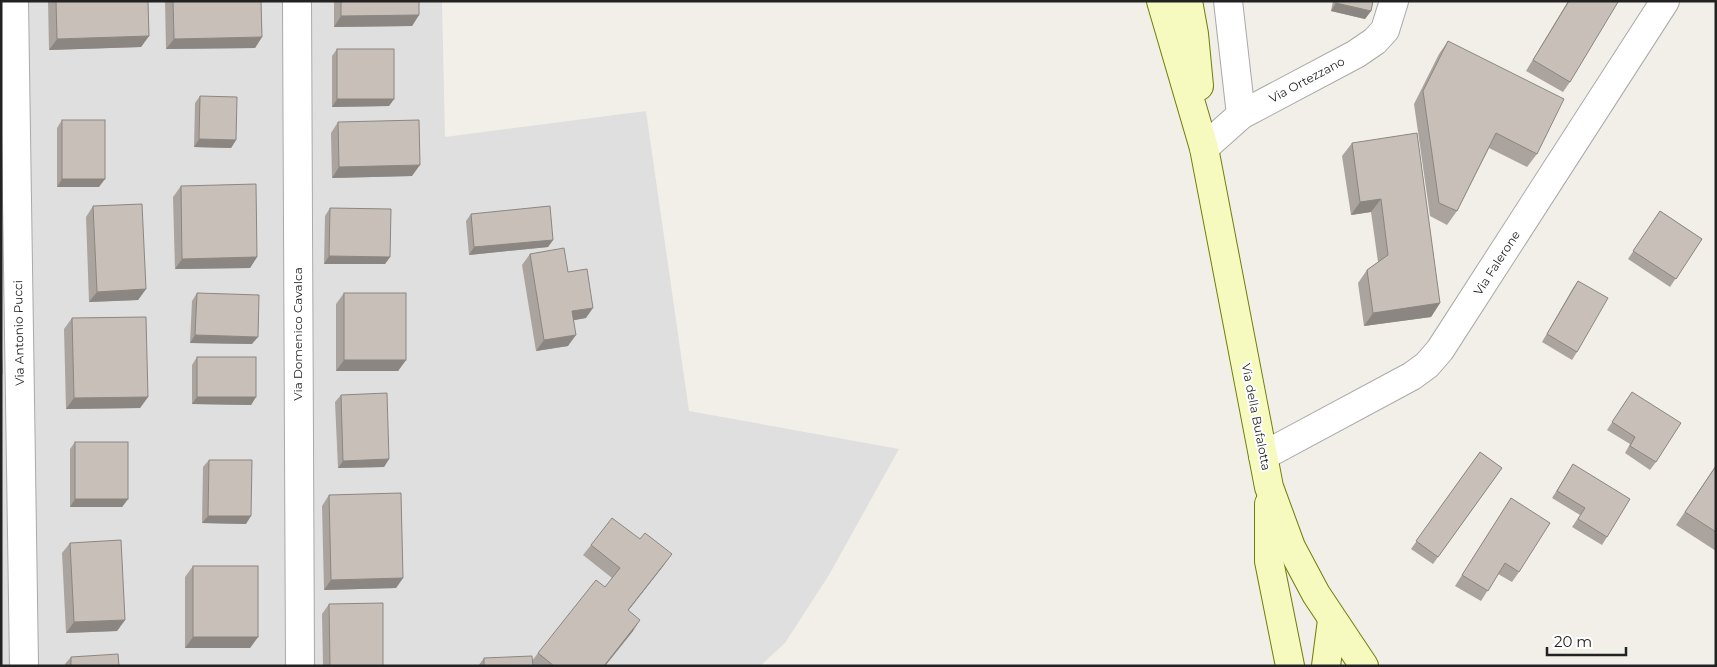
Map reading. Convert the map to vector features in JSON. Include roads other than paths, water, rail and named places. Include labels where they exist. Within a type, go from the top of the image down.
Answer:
[{"type":"street","name":"Via Antonio Pucci","points":[[14,1],[24,666]]},
{"type":"street","name":"Via Domenico Cavalca","points":[[297,1],[300,666]]},
{"type":"street","name":"Via della Bufalotta","points":[[1161,1],[1204,148],[1269,487],[1292,547],[1316,594],[1364,666]]},
{"type":"street","name":"Via della Bufalotta","points":[[1188,1],[1194,34],[1204,148]]},
{"type":"street","points":[[1228,1],[1241,115]]},
{"type":"street","name":"Via Ortezzano","points":[[1204,148],[1241,115],[1356,54],[1375,41],[1384,30],[1394,1]]},
{"type":"street","name":"Via Falerone","points":[[1263,456],[1412,376],[1427,365],[1440,350],[1665,1]]},
{"type":"street","points":[[1269,487],[1269,561],[1290,666]]},
{"type":"street","points":[[1326,666],[1332,620]]}]
